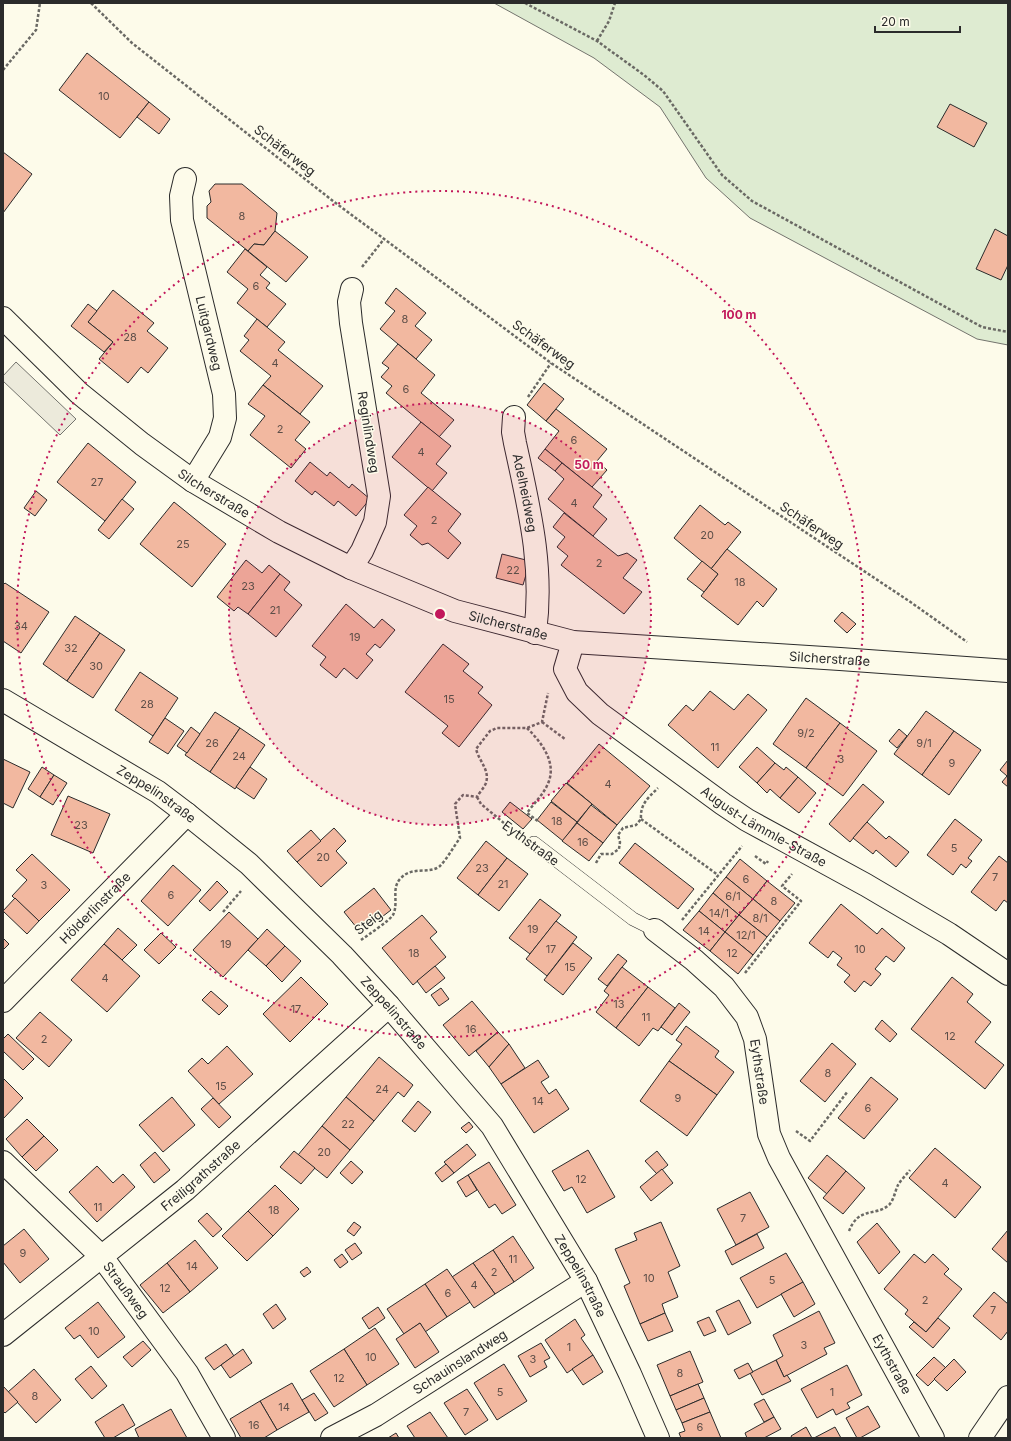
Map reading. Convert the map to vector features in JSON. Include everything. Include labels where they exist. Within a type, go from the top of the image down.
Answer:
[{"type":"street","name":"Luitgardweg","points":[[185,179],[181,196],[182,220],[224,394],[225,418],[220,437],[194,481]]},
{"type":"street","name":"Reginlindweg","points":[[350,568],[362,551],[375,522],[379,496],[351,323],[349,302],[352,289]]},
{"type":"street","name":"Silcherstraße","points":[[3,318],[79,393],[142,444],[194,481],[279,532],[350,568],[455,611],[573,642],[1008,671]]},
{"type":"street","name":"Adelheidweg","points":[[514,417],[513,432],[532,521],[538,562],[539,609],[536,633]]},
{"type":"street","points":[[565,669],[573,642]]},
{"type":"street","name":"August-Lämmle-Straße","points":[[565,669],[577,692],[600,714],[722,804],[747,820],[866,885],[949,934],[1008,974]]},
{"type":"street","name":"Zeppelinstraße","points":[[3,700],[158,792],[187,814],[248,864],[342,955],[389,1006],[492,1126],[586,1282],[630,1374],[658,1438]]},
{"type":"street","name":"Hölderlinstraße","points":[[3,1001],[187,814]]},
{"type":"street","name":"Eythstraße","points":[[661,935],[694,960],[724,987],[747,1017],[756,1039],[769,1134],[779,1158],[933,1438]]},
{"type":"street","name":"Freiligrathstraße","points":[[3,1335],[185,1190],[389,1006]]},
{"type":"street","name":"Straußweg","points":[[3,1162],[102,1256],[187,1374],[224,1438]]},
{"type":"street","name":"Schauinslandweg","points":[[332,1438],[376,1415],[586,1282]]},
{"type":"street","points":[[980,1438],[1008,1397]]},
{"type":"lane","name":"Eythstraße","points":[[534,844],[632,918],[661,935]]},
{"type":"path","points":[[3,70],[36,30],[40,3]]},
{"type":"path","name":"Schäferweg","points":[[91,3],[132,43],[327,196],[551,363],[909,601],[971,644]]},
{"type":"path","points":[[525,3],[596,41],[644,75],[663,91],[722,175],[752,201],[982,327],[1008,332]]},
{"type":"path","points":[[596,41],[609,21],[615,3]]},
{"type":"path","points":[[352,289],[356,274],[384,239]]},
{"type":"path","points":[[514,417],[551,363]]},
{"type":"path","points":[[542,722],[548,690],[565,669]]},
{"type":"path","points":[[476,797],[486,783],[487,772],[477,755],[476,749],[490,731],[497,728],[528,728],[542,722]]},
{"type":"path","points":[[542,722],[565,739]]},
{"type":"path","points":[[527,813],[549,781],[551,766],[539,740],[528,728]]},
{"type":"path","points":[[659,787],[645,801],[640,811],[641,819],[718,875]]},
{"type":"path","name":"Steig","points":[[342,955],[393,915],[395,907],[395,887],[399,880],[407,872],[427,870],[439,866],[460,838],[455,804],[463,795],[476,797]]},
{"type":"path","name":"Eythstraße","points":[[476,797],[481,804],[523,839],[534,844]]},
{"type":"path","points":[[598,893],[595,881],[594,865],[601,854],[612,854],[619,849],[620,842],[618,835],[623,828],[636,825],[641,819]]},
{"type":"path","points":[[754,855],[766,864],[784,840]]},
{"type":"path","points":[[661,935],[718,875],[742,846],[748,850]]},
{"type":"path","points":[[744,973],[801,901],[782,886],[808,853]]},
{"type":"path","points":[[765,1108],[810,1141],[848,1091]]},
{"type":"path","points":[[833,1257],[846,1238],[854,1221],[861,1215],[886,1207],[890,1204],[898,1184],[910,1170]]},
{"type":"green space","points":[[494,3],[1008,3],[1008,345],[977,339],[750,218],[706,178],[660,107],[594,58]]},
{"type":"shaded area","points":[[16,362],[76,419],[60,435],[3,381],[3,376]]},
{"type":"building","points":[[87,53],[149,102],[120,138],[59,90]]},
{"type":"building","points":[[149,102],[170,119],[159,134],[137,117]]},
{"type":"building","points":[[950,104],[987,123],[974,147],[937,127]]},
{"type":"building","points":[[3,152],[32,174],[3,213]]},
{"type":"building","points":[[215,184],[242,184],[277,213],[275,231],[264,245],[254,244],[248,251],[207,218],[207,206],[211,202],[209,191]]},
{"type":"building","points":[[995,229],[1008,236],[1008,265],[1001,280],[976,269]]},
{"type":"building","points":[[275,231],[308,257],[286,282],[248,251],[254,244],[264,245]]},
{"type":"building","points":[[245,249],[267,267],[260,275],[270,283],[266,288],[286,304],[267,327],[237,303],[248,289],[227,272]]},
{"type":"building","points":[[396,288],[426,313],[415,326],[432,340],[416,359],[380,329],[395,311],[385,303]]},
{"type":"building","points":[[113,290],[154,323],[147,331],[168,348],[148,373],[141,367],[128,383],[99,359],[113,342],[88,322]]},
{"type":"building","points":[[88,304],[97,311],[88,322],[113,342],[104,352],[71,326]]},
{"type":"building","points":[[257,319],[285,342],[278,350],[323,386],[300,414],[263,385],[271,376],[240,351],[249,340],[244,336]]},
{"type":"building","points":[[398,344],[435,375],[421,393],[454,420],[439,437],[386,393],[392,386],[381,377],[389,368],[382,363]]},
{"type":"building","points":[[544,383],[564,399],[546,421],[527,405]]},
{"type":"building","points":[[263,385],[310,422],[295,440],[306,449],[291,468],[250,435],[265,416],[248,404]]},
{"type":"building","points":[[556,409],[607,449],[597,461],[607,470],[592,487],[545,449],[559,431],[546,421]]},
{"type":"building","points":[[421,422],[451,446],[436,464],[447,473],[432,491],[392,457]]},
{"type":"building","points":[[88,443],[136,482],[105,521],[57,482]]},
{"type":"building","points":[[545,449],[562,463],[555,471],[538,458]]},
{"type":"building","points":[[310,462],[327,476],[330,472],[349,488],[352,484],[370,499],[356,516],[338,501],[334,506],[315,491],[312,495],[295,481]]},
{"type":"building","points":[[562,463],[602,495],[593,507],[607,519],[593,536],[548,499],[564,479],[555,471]]},
{"type":"building","points":[[428,487],[461,514],[448,531],[461,543],[448,559],[428,543],[422,545],[410,535],[417,526],[404,515]]},
{"type":"building","points":[[36,491],[47,500],[35,516],[24,508]]},
{"type":"building","points":[[122,499],[134,509],[109,539],[98,530]]},
{"type":"building","points":[[174,502],[226,544],[192,587],[140,544]]},
{"type":"building","points":[[700,505],[725,525],[728,522],[741,532],[711,569],[674,538]]},
{"type":"building","points":[[564,513],[618,556],[627,553],[637,560],[623,578],[642,592],[624,614],[561,565],[568,556],[557,547],[565,537],[553,527]]},
{"type":"building","points":[[727,549],[777,589],[763,607],[757,601],[738,625],[701,596],[718,574],[711,569]]},
{"type":"building","points":[[502,554],[530,561],[523,585],[496,578]]},
{"type":"building","points":[[246,560],[262,573],[269,565],[280,574],[248,614],[238,607],[234,611],[217,597]]},
{"type":"building","points":[[702,561],[718,574],[704,592],[687,579]]},
{"type":"building","points":[[280,574],[290,582],[284,590],[302,605],[276,637],[248,614]]},
{"type":"building","points":[[5,583],[49,612],[21,653],[3,641],[3,585]]},
{"type":"building","points":[[346,604],[374,628],[382,619],[395,630],[380,648],[375,644],[366,654],[373,660],[357,679],[344,668],[336,678],[320,665],[326,657],[312,646]]},
{"type":"building","points":[[842,612],[856,624],[847,633],[834,621]]},
{"type":"building","points":[[75,616],[100,633],[67,681],[43,664]]},
{"type":"building","points":[[100,633],[125,650],[93,698],[67,681]]},
{"type":"building","points":[[443,644],[469,664],[463,671],[483,687],[478,693],[492,705],[459,747],[442,733],[448,726],[405,692]]},
{"type":"building","points":[[140,672],[178,698],[153,736],[115,710]]},
{"type":"building","points":[[710,691],[734,710],[748,694],[767,710],[718,768],[668,725],[686,705],[693,711]]},
{"type":"building","points":[[806,698],[840,723],[806,768],[773,744]]},
{"type":"building","points":[[926,711],[954,731],[922,775],[894,754]]},
{"type":"building","points":[[215,712],[240,728],[210,772],[185,755]]},
{"type":"building","points":[[165,718],[184,731],[168,754],[149,742]]},
{"type":"building","points":[[840,723],[877,751],[843,796],[806,768]]},
{"type":"building","points":[[191,727],[200,734],[187,753],[177,746]]},
{"type":"building","points":[[240,728],[265,745],[235,789],[210,772]]},
{"type":"building","points":[[899,729],[907,736],[897,748],[889,741]]},
{"type":"building","points":[[954,731],[981,750],[949,795],[922,775]]},
{"type":"building","points":[[599,744],[650,786],[617,825],[567,783]]},
{"type":"building","points":[[757,747],[775,763],[757,783],[739,767]]},
{"type":"building","points":[[3,759],[30,772],[13,808],[3,803]]},
{"type":"building","points":[[1008,760],[1008,787],[1002,782],[1007,776],[1000,770]]},
{"type":"building","points":[[775,763],[784,770],[786,767],[798,777],[780,798],[770,789],[767,793],[757,783]]},
{"type":"building","points":[[42,767],[54,775],[40,797],[28,789]]},
{"type":"building","points":[[250,767],[267,779],[254,799],[236,787]]},
{"type":"building","points":[[54,775],[67,783],[53,805],[40,797]]},
{"type":"building","points":[[798,777],[816,793],[799,813],[780,798]]},
{"type":"building","points":[[566,783],[592,804],[577,822],[551,801]]},
{"type":"building","points":[[863,784],[884,802],[850,842],[829,824]]},
{"type":"building","points":[[68,796],[110,814],[93,853],[51,835]]},
{"type":"building","points":[[510,802],[532,819],[523,829],[502,812]]},
{"type":"building","points":[[551,802],[577,822],[563,841],[537,820]]},
{"type":"building","points":[[591,805],[617,825],[603,843],[577,823]]},
{"type":"building","points":[[955,819],[982,840],[968,858],[972,861],[966,868],[961,864],[953,875],[927,855]]},
{"type":"building","points":[[867,822],[886,839],[889,836],[909,852],[896,867],[876,850],[873,854],[853,838]]},
{"type":"building","points":[[577,823],[603,843],[589,861],[562,841]]},
{"type":"building","points":[[334,828],[346,841],[336,851],[347,863],[321,887],[297,862]]},
{"type":"building","points":[[311,830],[321,841],[297,862],[287,851]]},
{"type":"building","points":[[486,841],[507,858],[478,895],[457,878]]},
{"type":"building","points":[[635,843],[694,889],[678,909],[619,863]]},
{"type":"building","points":[[32,854],[70,890],[39,921],[12,896],[27,880],[16,870]]},
{"type":"building","points":[[999,856],[1008,863],[1008,903],[1004,900],[996,911],[971,892]]},
{"type":"building","points":[[507,858],[528,874],[499,911],[478,895]]},
{"type":"building","points":[[740,859],[767,881],[753,899],[726,877]]},
{"type":"building","points":[[173,865],[201,890],[168,926],[141,901]]},
{"type":"building","points":[[726,877],[753,899],[739,915],[713,893]]},
{"type":"building","points":[[217,881],[228,892],[210,911],[199,901]]},
{"type":"building","points":[[767,881],[795,903],[780,921],[753,899]]},
{"type":"building","points":[[374,888],[391,910],[361,933],[344,912]]},
{"type":"building","points":[[713,893],[739,915],[725,932],[699,911]]},
{"type":"building","points":[[15,898],[39,921],[27,934],[3,911]]},
{"type":"building","points":[[540,899],[561,915],[530,954],[509,938]]},
{"type":"building","points":[[753,899],[780,921],[767,937],[739,915]]},
{"type":"building","points":[[841,904],[877,934],[882,928],[905,948],[894,962],[886,956],[875,969],[881,974],[871,986],[864,981],[855,992],[844,982],[850,975],[837,965],[842,958],[833,951],[828,958],[809,943]]},
{"type":"building","points":[[699,911],[725,932],[710,951],[683,930]]},
{"type":"building","points":[[229,912],[258,939],[223,977],[193,950]]},
{"type":"building","points":[[422,915],[437,932],[430,938],[446,957],[413,985],[382,948]]},
{"type":"building","points":[[739,915],[767,937],[753,955],[725,932]]},
{"type":"building","points":[[556,921],[577,937],[547,976],[526,959]]},
{"type":"building","points":[[118,928],[137,945],[122,960],[104,944]]},
{"type":"building","points":[[267,929],[285,946],[266,966],[248,950]]},
{"type":"building","points":[[725,932],[753,955],[738,974],[710,951]]},
{"type":"building","points":[[161,933],[176,947],[159,964],[144,950]]},
{"type":"building","points":[[3,938],[9,944],[3,950]]},
{"type":"building","points":[[573,943],[592,958],[563,995],[544,980]]},
{"type":"building","points":[[104,944],[140,976],[107,1012],[71,980]]},
{"type":"building","points":[[285,946],[301,961],[282,982],[266,966]]},
{"type":"building","points":[[618,954],[627,961],[607,986],[598,979]]},
{"type":"building","points":[[435,966],[445,978],[426,993],[417,981]]},
{"type":"building","points":[[622,967],[648,987],[616,1028],[596,1012],[609,995],[604,991]]},
{"type":"building","points":[[301,977],[328,1004],[290,1042],[263,1014]]},
{"type":"building","points":[[952,977],[973,994],[967,1002],[991,1022],[975,1042],[1004,1065],[985,1089],[911,1029]]},
{"type":"building","points":[[648,987],[675,1008],[658,1031],[653,1028],[639,1046],[616,1028]]},
{"type":"building","points":[[441,988],[449,999],[439,1006],[431,995]]},
{"type":"building","points":[[211,991],[228,1006],[219,1015],[202,1000]]},
{"type":"building","points":[[472,1001],[498,1032],[469,1056],[443,1025]]},
{"type":"building","points":[[679,1003],[690,1012],[672,1035],[661,1027]]},
{"type":"building","points":[[40,1012],[72,1040],[49,1067],[16,1038]]},
{"type":"building","points":[[882,1020],[897,1034],[890,1042],[875,1029]]},
{"type":"building","points":[[686,1026],[719,1051],[715,1057],[734,1072],[717,1095],[669,1061],[682,1044],[676,1040]]},
{"type":"building","points":[[498,1032],[509,1044],[489,1067],[476,1051]]},
{"type":"building","points":[[8,1034],[34,1059],[23,1070],[3,1051],[3,1039]]},
{"type":"building","points":[[832,1043],[856,1064],[825,1102],[800,1081]]},
{"type":"building","points":[[509,1044],[525,1068],[501,1084],[489,1067]]},
{"type":"building","points":[[227,1046],[253,1074],[219,1104],[188,1071],[202,1058],[208,1064]]},
{"type":"building","points":[[379,1057],[413,1085],[404,1097],[398,1092],[374,1121],[346,1097]]},
{"type":"building","points":[[538,1060],[549,1077],[541,1082],[549,1094],[556,1089],[569,1109],[534,1133],[501,1084]]},
{"type":"building","points":[[669,1061],[717,1095],[687,1136],[640,1101]]},
{"type":"building","points":[[871,1077],[898,1099],[864,1139],[838,1118]]},
{"type":"building","points":[[3,1078],[23,1098],[3,1119]]},
{"type":"building","points":[[172,1097],[195,1125],[163,1152],[139,1125]]},
{"type":"building","points":[[346,1097],[374,1121],[350,1150],[322,1126]]},
{"type":"building","points":[[213,1098],[231,1117],[219,1128],[201,1109]]},
{"type":"building","points":[[418,1101],[431,1112],[415,1132],[402,1121]]},
{"type":"building","points":[[27,1119],[44,1136],[22,1157],[6,1139]]},
{"type":"building","points":[[469,1122],[473,1127],[466,1133],[461,1128]]},
{"type":"building","points":[[322,1126],[350,1150],[327,1178],[298,1155]]},
{"type":"building","points":[[44,1136],[58,1150],[36,1171],[22,1157]]},
{"type":"building","points":[[467,1144],[476,1155],[454,1173],[444,1162]]},
{"type":"building","points":[[935,1148],[981,1187],[955,1218],[909,1178]]},
{"type":"building","points":[[588,1150],[615,1197],[587,1213],[572,1187],[564,1191],[552,1171]]},
{"type":"building","points":[[294,1151],[315,1168],[301,1184],[280,1167]]},
{"type":"building","points":[[657,1151],[668,1165],[657,1174],[645,1161]]},
{"type":"building","points":[[155,1152],[170,1170],[154,1183],[140,1165]]},
{"type":"building","points":[[827,1155],[846,1171],[827,1194],[808,1178]]},
{"type":"building","points":[[351,1161],[363,1172],[352,1184],[340,1173]]},
{"type":"building","points":[[489,1162],[516,1205],[502,1214],[495,1204],[489,1208],[468,1175]]},
{"type":"building","points":[[446,1164],[454,1173],[442,1182],[435,1173]]},
{"type":"building","points":[[97,1166],[113,1183],[123,1174],[135,1187],[97,1222],[69,1192]]},
{"type":"building","points":[[662,1169],[673,1183],[651,1201],[640,1187]]},
{"type":"building","points":[[846,1171],[865,1188],[843,1214],[823,1198]]},
{"type":"building","points":[[468,1175],[477,1190],[466,1197],[457,1182]]},
{"type":"building","points":[[275,1185],[299,1209],[273,1236],[248,1211]]},
{"type":"building","points":[[750,1192],[769,1227],[736,1245],[717,1209]]},
{"type":"building","points":[[248,1211],[273,1236],[247,1261],[222,1236]]},
{"type":"building","points":[[207,1213],[222,1229],[213,1237],[198,1221]]},
{"type":"building","points":[[354,1222],[361,1227],[354,1236],[347,1231]]},
{"type":"building","points":[[661,1222],[680,1266],[668,1272],[678,1297],[662,1304],[665,1313],[640,1324],[624,1286],[630,1283],[615,1249],[637,1240],[634,1233]]},
{"type":"building","points":[[877,1223],[900,1252],[879,1274],[857,1242]]},
{"type":"building","points":[[24,1229],[49,1259],[20,1283],[3,1262],[3,1246]]},
{"type":"building","points":[[1008,1230],[1008,1263],[992,1249]]},
{"type":"building","points":[[757,1234],[764,1248],[732,1265],[725,1251]]},
{"type":"building","points":[[513,1236],[534,1268],[514,1282],[493,1250]]},
{"type":"building","points":[[195,1240],[218,1268],[190,1292],[167,1263]]},
{"type":"building","points":[[355,1243],[362,1253],[352,1260],[345,1250]]},
{"type":"building","points":[[493,1250],[514,1282],[495,1294],[473,1263]]},
{"type":"building","points":[[786,1253],[803,1282],[757,1308],[740,1278]]},
{"type":"building","points":[[342,1254],[348,1262],[340,1268],[334,1260]]},
{"type":"building","points":[[914,1254],[925,1263],[933,1254],[949,1269],[944,1274],[962,1289],[926,1332],[905,1314],[908,1310],[884,1289]]},
{"type":"building","points":[[167,1263],[190,1292],[163,1313],[140,1285]]},
{"type":"building","points":[[473,1263],[495,1294],[474,1308],[452,1277]]},
{"type":"building","points":[[307,1267],[311,1272],[304,1277],[300,1272]]},
{"type":"building","points":[[447,1269],[470,1302],[447,1317],[425,1284]]},
{"type":"building","points":[[803,1282],[815,1304],[794,1317],[781,1294]]},
{"type":"building","points":[[425,1284],[447,1317],[425,1332],[420,1323],[404,1334],[387,1309]]},
{"type":"building","points":[[994,1292],[1008,1304],[1008,1331],[1001,1340],[973,1316]]},
{"type":"building","points":[[739,1300],[751,1323],[728,1335],[716,1311]]},
{"type":"building","points":[[98,1302],[125,1337],[98,1358],[80,1335],[74,1339],[65,1328]]},
{"type":"building","points":[[276,1304],[286,1319],[273,1329],[263,1314]]},
{"type":"building","points":[[378,1307],[385,1318],[369,1329],[362,1318]]},
{"type":"building","points":[[819,1311],[835,1343],[824,1348],[827,1354],[784,1377],[776,1360],[783,1356],[773,1335]]},
{"type":"building","points":[[665,1313],[673,1331],[648,1341],[640,1324]]},
{"type":"building","points":[[709,1317],[716,1331],[704,1336],[697,1322]]},
{"type":"building","points":[[938,1318],[950,1328],[933,1348],[909,1327],[914,1322],[926,1332]]},
{"type":"building","points":[[575,1319],[585,1335],[581,1338],[593,1355],[567,1373],[545,1340]]},
{"type":"building","points":[[420,1323],[439,1352],[415,1368],[396,1339]]},
{"type":"building","points":[[375,1328],[399,1364],[367,1385],[344,1349]]},
{"type":"building","points":[[143,1341],[151,1350],[132,1367],[123,1357]]},
{"type":"building","points":[[541,1343],[550,1358],[544,1361],[547,1367],[530,1377],[518,1356]]},
{"type":"building","points":[[226,1344],[234,1356],[214,1370],[205,1358]]},
{"type":"building","points":[[243,1349],[252,1363],[230,1378],[221,1365]]},
{"type":"building","points":[[344,1349],[367,1385],[334,1407],[310,1371]]},
{"type":"building","points":[[690,1351],[703,1382],[670,1396],[657,1365]]},
{"type":"building","points":[[593,1355],[603,1372],[583,1385],[572,1369]]},
{"type":"building","points":[[934,1357],[946,1368],[928,1386],[916,1375]]},
{"type":"building","points":[[954,1359],[966,1372],[947,1391],[934,1379]]},
{"type":"building","points":[[776,1360],[784,1377],[787,1375],[791,1381],[762,1395],[750,1373]]},
{"type":"building","points":[[748,1363],[753,1372],[739,1379],[734,1370]]},
{"type":"building","points":[[504,1364],[527,1401],[497,1420],[474,1383]]},
{"type":"building","points":[[847,1365],[862,1395],[847,1403],[850,1408],[836,1415],[833,1409],[817,1418],[801,1389]]},
{"type":"building","points":[[91,1366],[107,1386],[92,1399],[75,1379]]},
{"type":"building","points":[[34,1369],[61,1400],[36,1423],[8,1392]]},
{"type":"building","points":[[292,1383],[309,1412],[277,1430],[260,1401]]},
{"type":"building","points":[[698,1384],[704,1398],[676,1410],[670,1396]]},
{"type":"building","points":[[3,1386],[18,1402],[5,1413],[3,1411]]},
{"type":"building","points":[[467,1389],[488,1420],[465,1435],[444,1403]]},
{"type":"building","points":[[314,1393],[328,1413],[315,1421],[302,1400]]},
{"type":"building","points":[[704,1398],[710,1412],[682,1423],[676,1410]]},
{"type":"building","points":[[764,1399],[774,1417],[764,1422],[754,1404]]},
{"type":"building","points":[[260,1401],[277,1430],[264,1438],[241,1438],[230,1419]]},
{"type":"building","points":[[123,1404],[135,1425],[113,1438],[105,1438],[95,1422]]},
{"type":"building","points":[[868,1406],[880,1427],[860,1438],[857,1438],[846,1418]]},
{"type":"building","points":[[171,1409],[187,1438],[139,1438],[135,1429]]},
{"type":"building","points":[[430,1412],[448,1438],[415,1438],[407,1426]]},
{"type":"building","points":[[710,1412],[721,1438],[681,1438],[679,1433],[685,1431],[682,1423]]},
{"type":"building","points":[[774,1417],[781,1429],[764,1438],[747,1438],[745,1433]]},
{"type":"building","points":[[806,1427],[812,1438],[792,1438],[791,1436]]},
{"type":"building","points":[[835,1427],[841,1438],[814,1438]]},
{"type":"building","points":[[396,1433],[399,1438],[388,1438]]}]
